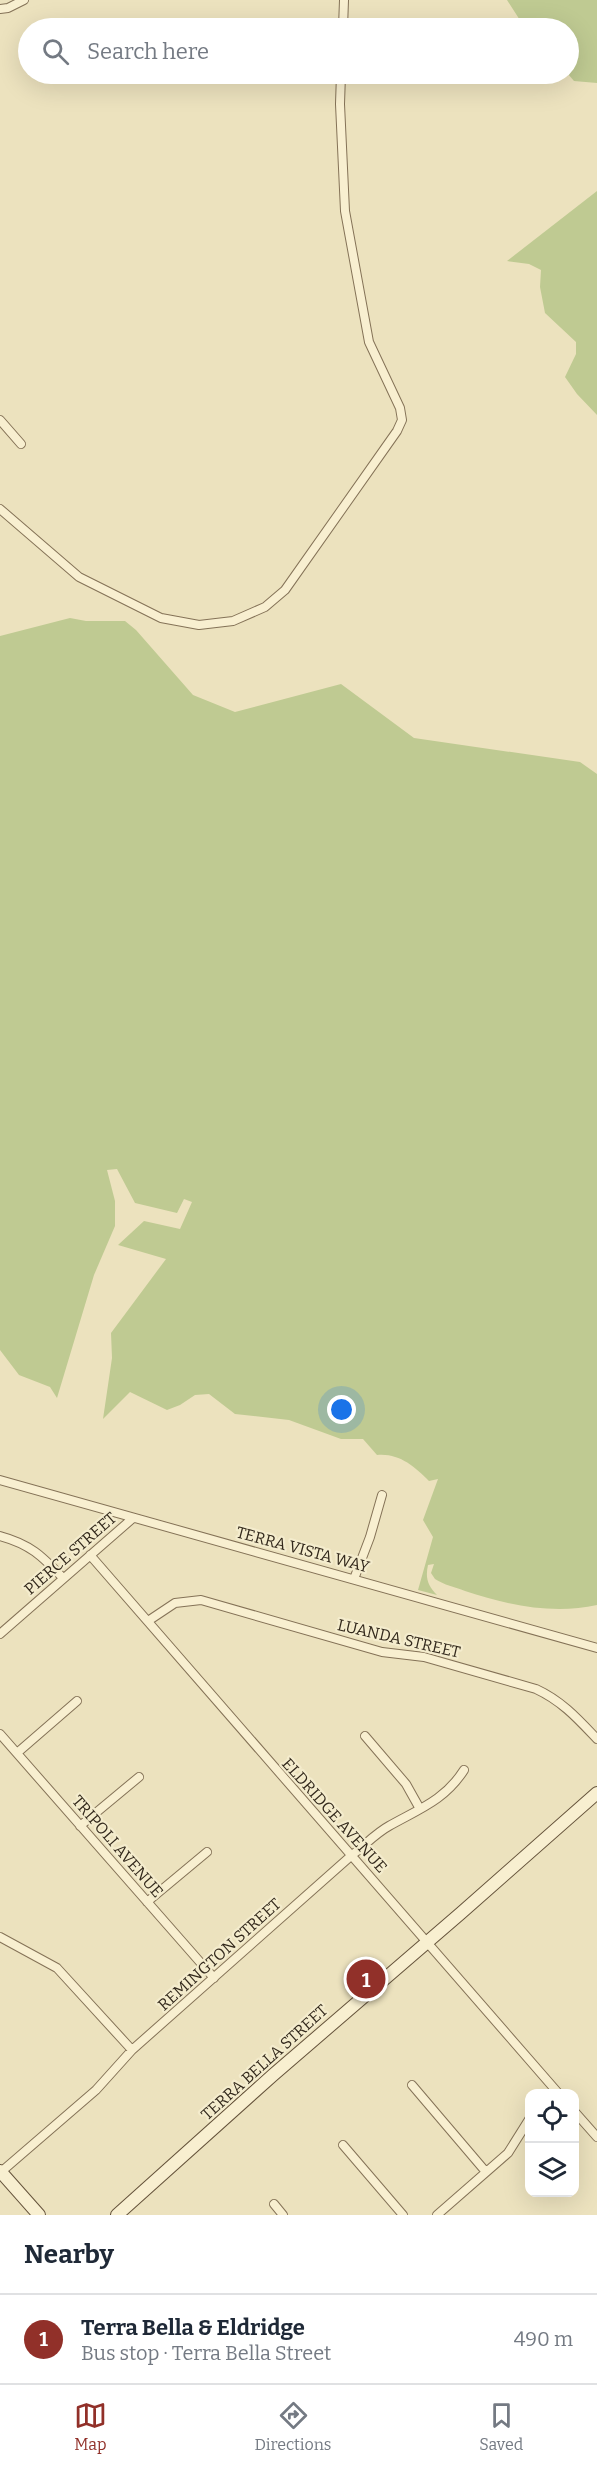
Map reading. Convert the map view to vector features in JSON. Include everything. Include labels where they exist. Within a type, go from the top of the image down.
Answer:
[{"type":"street","points":[[0,9],[8,8],[24,0]]},
{"type":"street","points":[[343,18],[344,0]]},
{"type":"street","points":[[0,509],[79,577],[160,618],[199,625],[233,621],[265,607],[285,590],[397,431],[402,420],[400,408],[369,342],[345,211],[339,104],[340,84]]},
{"type":"street","points":[[0,420],[21,444]]},
{"type":"street","name":"TERRA VISTA WAY","points":[[0,1480],[597,1648]]},
{"type":"street","points":[[354,1579],[370,1537],[382,1495]]},
{"type":"street","name":"PIERCE STREET","points":[[0,1634],[132,1518]]},
{"type":"street","points":[[0,1536],[22,1542],[40,1554],[63,1578]]},
{"type":"street","name":"ELDRIDGE AVENUE","points":[[90,1556],[555,2089]]},
{"type":"street","name":"LUANDA STREET","points":[[148,1621],[175,1603],[201,1600],[382,1652],[424,1657],[536,1689],[554,1697],[570,1710],[597,1739]]},
{"type":"street","points":[[17,1753],[77,1701]]},
{"type":"street","name":"TRIPOLI AVENUE","points":[[0,1734],[214,1978]]},
{"type":"street","points":[[366,1736],[406,1784],[420,1809]]},
{"type":"street","name":"REMINGTON STREET","points":[[1,2171],[96,2090],[132,2050],[352,1855],[387,1827],[420,1809],[453,1786],[464,1770]]},
{"type":"street","points":[[80,1826],[139,1777]]},
{"type":"street","name":"TERRA BELLA STREET","points":[[117,2215],[597,1793]]},
{"type":"street","points":[[147,1902],[207,1852]]},
{"type":"street","points":[[0,1937],[57,1968],[132,2050]]},
{"type":"street","points":[[411,2085],[486,2172]]},
{"type":"street","points":[[579,2117],[597,2137]]},
{"type":"street","points":[[437,2215],[508,2153],[525,2126]]},
{"type":"street","points":[[343,2145],[403,2215]]},
{"type":"street","points":[[1,2171],[39,2215]]},
{"type":"street","points":[[274,2204],[283,2215]]},
{"type":"green space","points":[[507,0],[597,0],[597,83],[579,81],[579,18],[519,18]]},
{"type":"green space","points":[[597,191],[597,415],[565,377],[576,354],[576,342],[545,313],[540,287],[541,270],[529,264],[507,261]]},
{"type":"green space","points":[[70,618],[86,621],[125,621],[136,630],[193,695],[235,712],[341,684],[414,738],[580,762],[597,774],[597,1605],[547,1609],[497,1600],[438,1581],[431,1573],[434,1564],[428,1565],[427,1578],[429,1585],[437,1595],[418,1590],[433,1537],[423,1520],[438,1479],[429,1481],[399,1458],[377,1455],[363,1439],[341,1439],[289,1420],[235,1414],[209,1394],[195,1395],[167,1410],[130,1392],[103,1419],[112,1358],[111,1333],[166,1259],[118,1245],[144,1221],[180,1229],[192,1202],[184,1199],[177,1213],[135,1203],[117,1169],[107,1170],[115,1201],[115,1226],[94,1275],[57,1398],[50,1387],[19,1375],[0,1350],[0,636]]},
{"type":"place","name":"Terra Bella & Eldridge","points":[[366,1979]]}]
